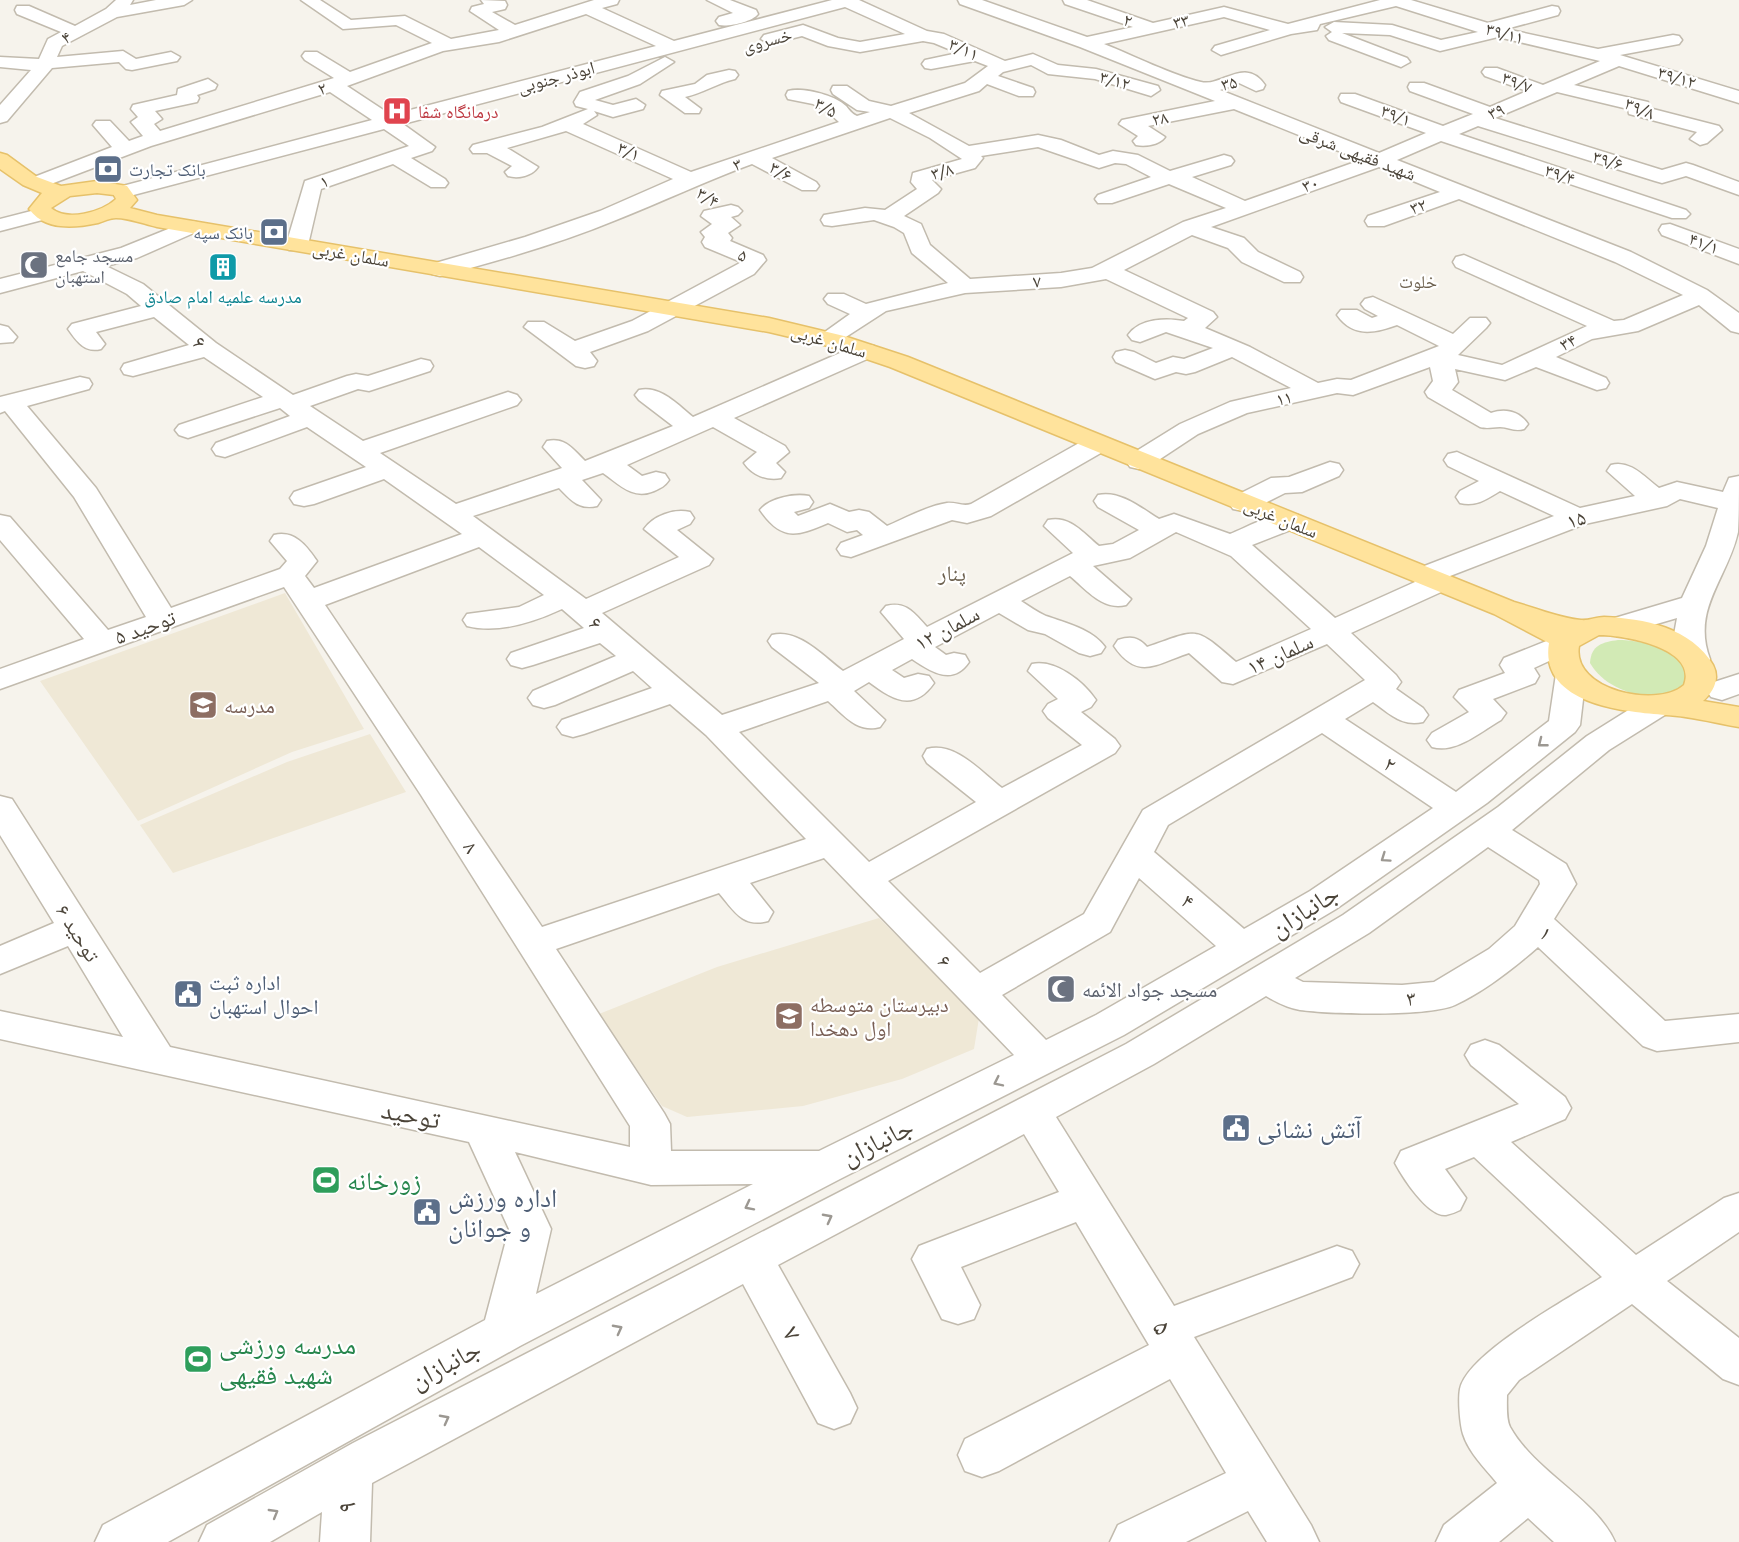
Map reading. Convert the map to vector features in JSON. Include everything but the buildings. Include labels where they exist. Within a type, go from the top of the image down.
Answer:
[{"type":"main road","points":[[0,159],[36,183],[61,193]]},
{"type":"main road","name":"سلمان غربی","points":[[61,193],[97,187],[118,201],[188,227],[769,325],[827,339],[899,362],[1504,608],[1571,647]]},
{"type":"main road","points":[[61,193],[42,204],[40,209],[43,214],[50,218],[74,220],[118,201]]},
{"type":"main road","points":[[1719,682],[1681,647],[1663,637],[1619,626],[1571,647],[1587,687],[1608,698],[1632,704],[1739,717]]},
{"type":"main road","points":[[1661,706],[1683,701],[1696,693],[1702,682],[1719,682]]},
{"type":"street","points":[[309,0],[349,25],[399,20],[449,45]]},
{"type":"street","points":[[489,0],[499,5],[478,11],[512,31]]},
{"type":"street","points":[[550,0],[580,10],[667,49],[750,14],[726,1]]},
{"type":"street","name":"۲","points":[[36,183],[156,138],[192,121],[340,82],[449,45],[512,31],[610,0]]},
{"type":"street","name":"شهید فقیهی شرقی","points":[[966,0],[1086,43],[1623,257],[1700,296],[1736,320]]},
{"type":"street","points":[[849,1],[923,36]]},
{"type":"street","name":"ابوذر جنوبی","points":[[118,201],[384,123],[849,1]]},
{"type":"street","points":[[1338,1],[1362,9]]},
{"type":"street","name":"۳۳","points":[[1311,26],[1312,21],[1400,1]]},
{"type":"street","name":"۳۹/۱۱","points":[[1400,1],[1493,30],[1552,46],[1570,47],[1614,61]]},
{"type":"street","points":[[1016,18],[1059,3]]},
{"type":"street","name":"۲","points":[[1059,3],[1130,20],[1151,28]]},
{"type":"street","points":[[1437,13],[1468,3]]},
{"type":"street","name":"۴","points":[[0,117],[43,68],[54,43],[118,7],[154,5],[168,16],[180,7]]},
{"type":"street","points":[[23,10],[75,32]]},
{"type":"street","points":[[1130,20],[1158,11]]},
{"type":"street","name":"۳۳","points":[[1086,43],[1224,12],[1288,29],[1311,26],[1392,30],[1440,46],[1552,11]]},
{"type":"street","points":[[1311,26],[1401,62]]},
{"type":"street","points":[[1221,50],[1259,40],[1288,29]]},
{"type":"street","name":"خسروی","points":[[602,108],[583,102],[587,96],[634,80],[663,63],[667,49],[700,57],[803,30],[857,46],[923,36]]},
{"type":"street","points":[[1570,47],[1605,37],[1597,34]]},
{"type":"street","name":"۳/۱۱","points":[[923,36],[975,46],[1000,65],[992,73],[1026,92]]},
{"type":"street","points":[[1595,55],[1673,40]]},
{"type":"street","points":[[831,58],[857,46],[877,55]]},
{"type":"street","points":[[931,64],[975,46]]},
{"type":"street","points":[[384,49],[402,60]]},
{"type":"street","points":[[1354,62],[1381,54]]},
{"type":"street","points":[[0,79],[43,68],[123,56],[132,65],[171,57]]},
{"type":"street","points":[[311,56],[384,123],[425,147],[395,157]]},
{"type":"street","name":"۳","points":[[440,269],[533,242],[608,216],[687,181],[972,87],[992,73],[1033,59]]},
{"type":"street","name":"۳/۱۲","points":[[1033,59],[1054,70],[1096,74],[1172,97],[1194,111]]},
{"type":"street","name":"۳۹/۱۲","points":[[1614,61],[1666,74],[1713,75],[1736,90]]},
{"type":"street","name":"۳۹","points":[[1377,160],[1614,61]]},
{"type":"street","points":[[0,62],[43,68]]},
{"type":"street","points":[[692,109],[669,95],[701,88],[713,79],[732,78],[710,63]]},
{"type":"street","points":[[1122,81],[1156,71]]},
{"type":"street","name":"۳۹/۷","points":[[1491,72],[1549,89]]},
{"type":"street","name":"۳۵","points":[[1200,90],[1241,77],[1256,85]]},
{"type":"street","points":[[156,138],[141,122],[152,119],[140,109],[190,98],[185,93],[208,85]]},
{"type":"street","points":[[916,85],[941,97]]},
{"type":"street","name":"۳۹/۶","points":[[1417,87],[1484,116],[1662,177],[1686,170],[1739,189]]},
{"type":"street","name":"۳۹/۸","points":[[1549,89],[1620,100],[1641,106],[1635,110],[1698,132],[1739,110]]},
{"type":"street","points":[[840,90],[864,106],[875,104],[895,113]]},
{"type":"street","name":"۳/۵","points":[[795,95],[819,100],[839,110],[839,114],[856,124]]},
{"type":"street","name":"۳۹/۱","points":[[1348,98],[1420,117],[1442,133]]},
{"type":"street","name":"۲۸","points":[[1131,159],[1150,146],[1155,137],[1129,124],[1233,103]]},
{"type":"street","points":[[515,172],[528,167],[485,148],[520,140],[567,124],[602,108],[613,111],[636,105]]},
{"type":"street","name":"۳/۸","points":[[890,216],[931,189],[921,182],[920,177],[968,164],[973,158],[895,113]]},
{"type":"street","name":"۳/۱","points":[[567,124],[687,181]]},
{"type":"street","points":[[103,125],[125,148]]},
{"type":"street","points":[[600,138],[630,129]]},
{"type":"street","name":"۳۹/۴","points":[[1442,133],[1674,222]]},
{"type":"street","points":[[966,152],[1038,141],[1054,144],[1099,162],[1113,157],[1131,159],[1168,178],[1182,180],[1244,208]]},
{"type":"street","points":[[1402,150],[1444,165]]},
{"type":"street","points":[[395,157],[434,181],[400,188]]},
{"type":"street","name":"۱","points":[[297,245],[312,184],[395,157]]},
{"type":"street","name":"۳/۶","points":[[753,158],[768,163],[809,186]]},
{"type":"street","name":"۳۰","points":[[1244,208],[1377,160]]},
{"type":"street","points":[[1105,199],[1224,161]]},
{"type":"street","name":"۳/۴","points":[[687,181],[731,211]]},
{"type":"street","name":"۳۲","points":[[1376,221],[1459,192]]},
{"type":"street","name":"۷","points":[[827,339],[878,306],[965,285],[1061,280],[1106,270],[1191,227],[1244,208]]},
{"type":"street","name":"۵","points":[[670,308],[746,269],[755,260],[713,242],[721,238],[712,231],[729,225],[712,216],[731,211]]},
{"type":"street","points":[[832,220],[875,213],[890,216],[913,229],[920,248],[965,285]]},
{"type":"street","points":[[0,225],[43,214]]},
{"type":"street","name":"۴۱/۱","points":[[1674,222],[1739,257]]},
{"type":"street","points":[[0,286],[129,253],[188,227]]},
{"type":"street","points":[[1191,227],[1236,243],[1250,257],[1292,277]]},
{"type":"street","points":[[1042,262],[1061,280]]},
{"type":"street","points":[[1464,262],[1576,311],[1611,329]]},
{"type":"street","name":"۶","points":[[86,264],[135,289],[156,309],[207,348],[453,514],[584,613],[717,728],[1042,1060]]},
{"type":"street","points":[[1106,270],[1205,317],[1187,330]]},
{"type":"street","name":"۳۴","points":[[1373,304],[1398,316],[1446,351],[1505,374],[1586,333],[1630,326],[1700,296]]},
{"type":"street","points":[[836,299],[868,313]]},
{"type":"street","points":[[536,327],[579,355],[640,326],[670,308]]},
{"type":"street","points":[[93,344],[80,329],[156,309]]},
{"type":"street","points":[[1349,315],[1370,327],[1398,316]]},
{"type":"street","points":[[1478,323],[1446,351],[1443,368],[1446,382],[1437,392],[1488,422],[1503,417],[1515,424]]},
{"type":"street","points":[[1140,335],[1164,325],[1187,330],[1231,349],[1315,392]]},
{"type":"street","points":[[133,369],[207,348]]},
{"type":"street","points":[[1125,357],[1155,372],[1173,364],[1186,367],[1231,349]]},
{"type":"street","points":[[714,417],[780,379],[865,351]]},
{"type":"street","name":"۱۱","points":[[1139,461],[1189,429],[1239,407],[1337,386],[1353,388],[1446,351]]},
{"type":"street","points":[[1536,358],[1597,383]]},
{"type":"street","points":[[225,449],[295,407],[356,381],[369,384],[422,366]]},
{"type":"street","points":[[6,404],[80,384]]},
{"type":"street","points":[[648,395],[684,414],[714,417],[776,452],[757,463],[772,472]]},
{"type":"street","points":[[360,451],[508,400]]},
{"type":"street","points":[[6,404],[86,494],[163,620]]},
{"type":"street","points":[[188,430],[295,407]]},
{"type":"street","points":[[453,514],[607,462],[684,414]]},
{"type":"street","points":[[851,549],[950,511],[967,515],[981,510],[1096,444]]},
{"type":"street","points":[[556,447],[587,500]]},
{"type":"street","points":[[1457,460],[1577,517]]},
{"type":"street","points":[[607,462],[640,487],[656,480]]},
{"type":"street","points":[[304,498],[387,469]]},
{"type":"street","points":[[1243,503],[1281,484],[1292,486],[1330,470]]},
{"type":"street","points":[[1620,471],[1657,500]]},
{"type":"street","points":[[1470,497],[1500,480]]},
{"type":"street","name":"۱۵","points":[[1432,579],[1577,517],[1657,500],[1677,490],[1737,495]]},
{"type":"street","points":[[1719,682],[1688,640],[1694,604],[1720,546],[1737,495]]},
{"type":"street","points":[[976,993],[1097,923],[1155,818],[1385,682],[1241,550],[1167,526],[1108,501]]},
{"type":"street","points":[[799,502],[774,510],[795,527],[830,512],[847,524],[859,518],[884,537]]},
{"type":"street","points":[[522,659],[584,613],[699,558],[658,529],[680,518]]},
{"type":"street","points":[[1228,544],[1288,521]]},
{"type":"street","points":[[1058,526],[1116,599]]},
{"type":"street","name":"سلمان ۱۲","points":[[717,728],[837,687],[1083,559],[1120,552],[1167,526]]},
{"type":"street","name":"توحید ۵","points":[[0,680],[163,620],[299,588],[482,536]]},
{"type":"street","points":[[5,537],[103,643]]},
{"type":"street","points":[[284,541],[303,561],[299,588]]},
{"type":"street","name":"سلمان ۱۴","points":[[1129,646],[1142,659],[1194,642],[1233,675],[1329,632],[1432,579]]},
{"type":"street","name":"۸","points":[[299,588],[650,1124],[651,1168]]},
{"type":"street","points":[[999,601],[1035,632],[1053,626],[1090,647]]},
{"type":"street","points":[[1619,626],[1694,604]]},
{"type":"street","points":[[896,612],[918,644],[944,667],[954,662]]},
{"type":"street","points":[[478,620],[525,615],[584,613]]},
{"type":"street","points":[[783,641],[837,687],[869,720]]},
{"type":"street","points":[[1443,740],[1490,713],[1470,697],[1524,675],[1515,665],[1571,647]]},
{"type":"street","name":"جانبازان","points":[[120,1542],[504,1332],[825,1167],[1110,1025],[1253,963],[1356,924],[1473,819],[1564,725],[1571,647]]},
{"type":"street","points":[[544,698],[637,658]]},
{"type":"street","points":[[871,669],[903,692],[918,683]]},
{"type":"street","points":[[866,879],[1104,746],[1059,711],[1080,700],[1043,671]]},
{"type":"street","points":[[1375,689],[1412,715]]},
{"type":"street","points":[[573,727],[675,692]]},
{"type":"street","name":"جانبازان","points":[[1473,819],[1661,706]]},
{"type":"street","name":"۲","points":[[1323,719],[1473,819]]},
{"type":"street","points":[[939,756],[1000,804]]},
{"type":"street","name":"توحید ۶","points":[[0,807],[157,1059]]},
{"type":"street","name":"۱","points":[[1473,819],[1554,873],[1558,884],[1534,922],[1657,1036],[1739,1028]]},
{"type":"street","points":[[533,943],[831,843]]},
{"type":"street","name":"۴","points":[[1135,855],[1253,963]]},
{"type":"street","points":[[726,878],[755,912]]},
{"type":"street","name":"۳","points":[[1253,963],[1298,996],[1402,999],[1442,995],[1502,958],[1532,932],[1534,922]]},
{"type":"street","points":[[0,961],[75,928]]},
{"type":"street","name":"جانبازان","points":[[224,1542],[348,1472],[1140,1054],[1253,963]]},
{"type":"street","name":"توحید","points":[[0,1025],[483,1128],[651,1168],[825,1167]]},
{"type":"street","points":[[1110,1025],[1140,1054]]},
{"type":"street","points":[[1445,1198],[1416,1163],[1551,1108],[1485,1055]]},
{"type":"street","name":"۵","points":[[1031,1111],[1294,1542]]},
{"type":"street","points":[[483,1128],[530,1229],[504,1332]]},
{"type":"street","points":[[1480,1138],[1633,1279],[1739,1365]]},
{"type":"street","points":[[958,1305],[934,1259],[1085,1200]]},
{"type":"street","points":[[1590,1542],[1529,1487],[1486,1433],[1484,1389],[1503,1366],[1739,1210]]},
{"type":"street","name":"۷","points":[[752,1258],[834,1408]]},
{"type":"street","points":[[982,1455],[1171,1341],[1337,1264]]},
{"type":"street","name":"۹","points":[[345,1542],[348,1472]]},
{"type":"street","points":[[1135,1542],[1258,1482]]},
{"type":"street","points":[[1461,1542],[1529,1487]]},
{"type":"shaded area","name":"مدرسه","points":[[285,593],[364,729],[292,752],[138,821],[40,681]]},
{"type":"shaded area","name":"مدرسه","points":[[370,734],[406,792],[173,873],[140,825],[287,762]]},
{"type":"shaded area","name":"دبیرستان متوسطه اول دهخدا","points":[[879,918],[979,1018],[974,1049],[902,1079],[803,1106],[687,1117],[662,1106],[599,1014],[717,967]]},
{"type":"green space","points":[[1618,640],[1653,645],[1675,655],[1683,663],[1686,672],[1685,684],[1661,695],[1647,695],[1620,689],[1608,682],[1590,663],[1591,657],[1595,648]]},
{"type":"place","name":"درمانگاه شفا","points":[[397,111]]},
{"type":"place","name":"بانک تجارت","points":[[108,169]]},
{"type":"place","name":"بانک سپه","points":[[274,232]]},
{"type":"place","name":"مسجد جامع استهبان","points":[[34,265]]},
{"type":"place","name":"مدرسه علمیه امام صادق","points":[[223,267]]},
{"type":"place","name":"مدرسه","points":[[203,705]]},
{"type":"place","name":"مسجد جواد الائمه","points":[[1061,989]]},
{"type":"place","name":"اداره ثبت احوال استهبان","points":[[188,994]]},
{"type":"place","name":"دبیرستان متوسطه اول دهخدا","points":[[789,1016]]},
{"type":"place","name":"آتش نشانی","points":[[1236,1128]]},
{"type":"place","name":"زورخانه","points":[[326,1180]]},
{"type":"place","name":"اداره ورزش و جوانان","points":[[427,1212]]},
{"type":"place","name":"مدرسه ورزشی شهید فقیهی","points":[[198,1359]]},
{"type":"district","name":"خلوت","points":[[1418,281]]},
{"type":"district","name":"پنار","points":[[952,573]]}]
